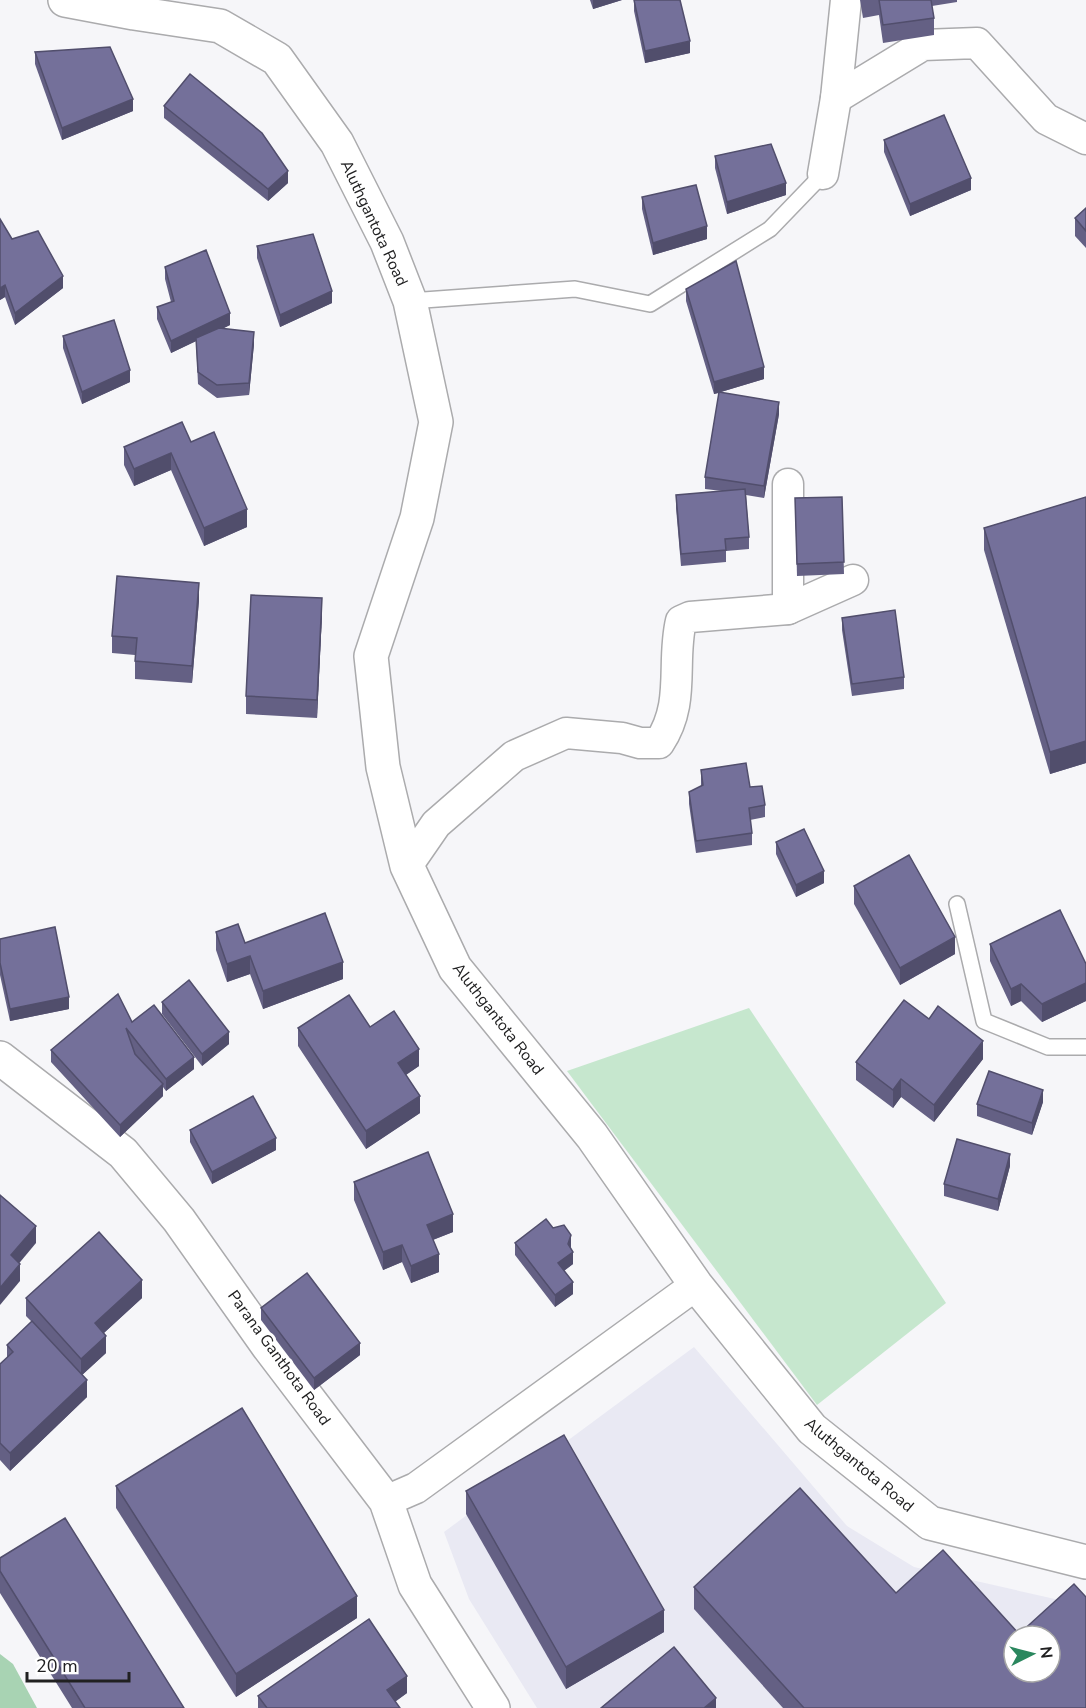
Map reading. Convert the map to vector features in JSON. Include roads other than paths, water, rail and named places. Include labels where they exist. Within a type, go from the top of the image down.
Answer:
[{"type":"street","name":"Aluthgantota Road","points":[[65,0],[220,26],[277,59],[337,143],[387,242],[410,301],[436,422],[417,518],[371,656],[383,767],[407,866],[455,968],[592,1136],[696,1285],[812,1429],[930,1522],[1086,1562]]},
{"type":"street","points":[[823,174],[836,98],[846,0]]},
{"type":"street","points":[[836,98],[923,45],[977,43],[1046,119],[1086,139]]},
{"type":"street","points":[[788,484],[788,609]]},
{"type":"street","points":[[407,866],[436,824],[514,756],[566,733],[622,738],[640,743],[659,743],[669,729],[678,685],[681,621],[690,617],[788,609],[853,580]]},
{"type":"street","name":"Parana Ganthota Road","points":[[0,1058],[123,1154],[179,1220],[268,1346],[386,1501],[415,1585],[493,1708]]},
{"type":"street","points":[[386,1501],[416,1488],[696,1285]]},
{"type":"lane","points":[[410,301],[574,289],[650,304],[770,229],[823,174]]},
{"type":"lane","points":[[957,904],[984,1021],[1048,1047],[1086,1047]]}]
